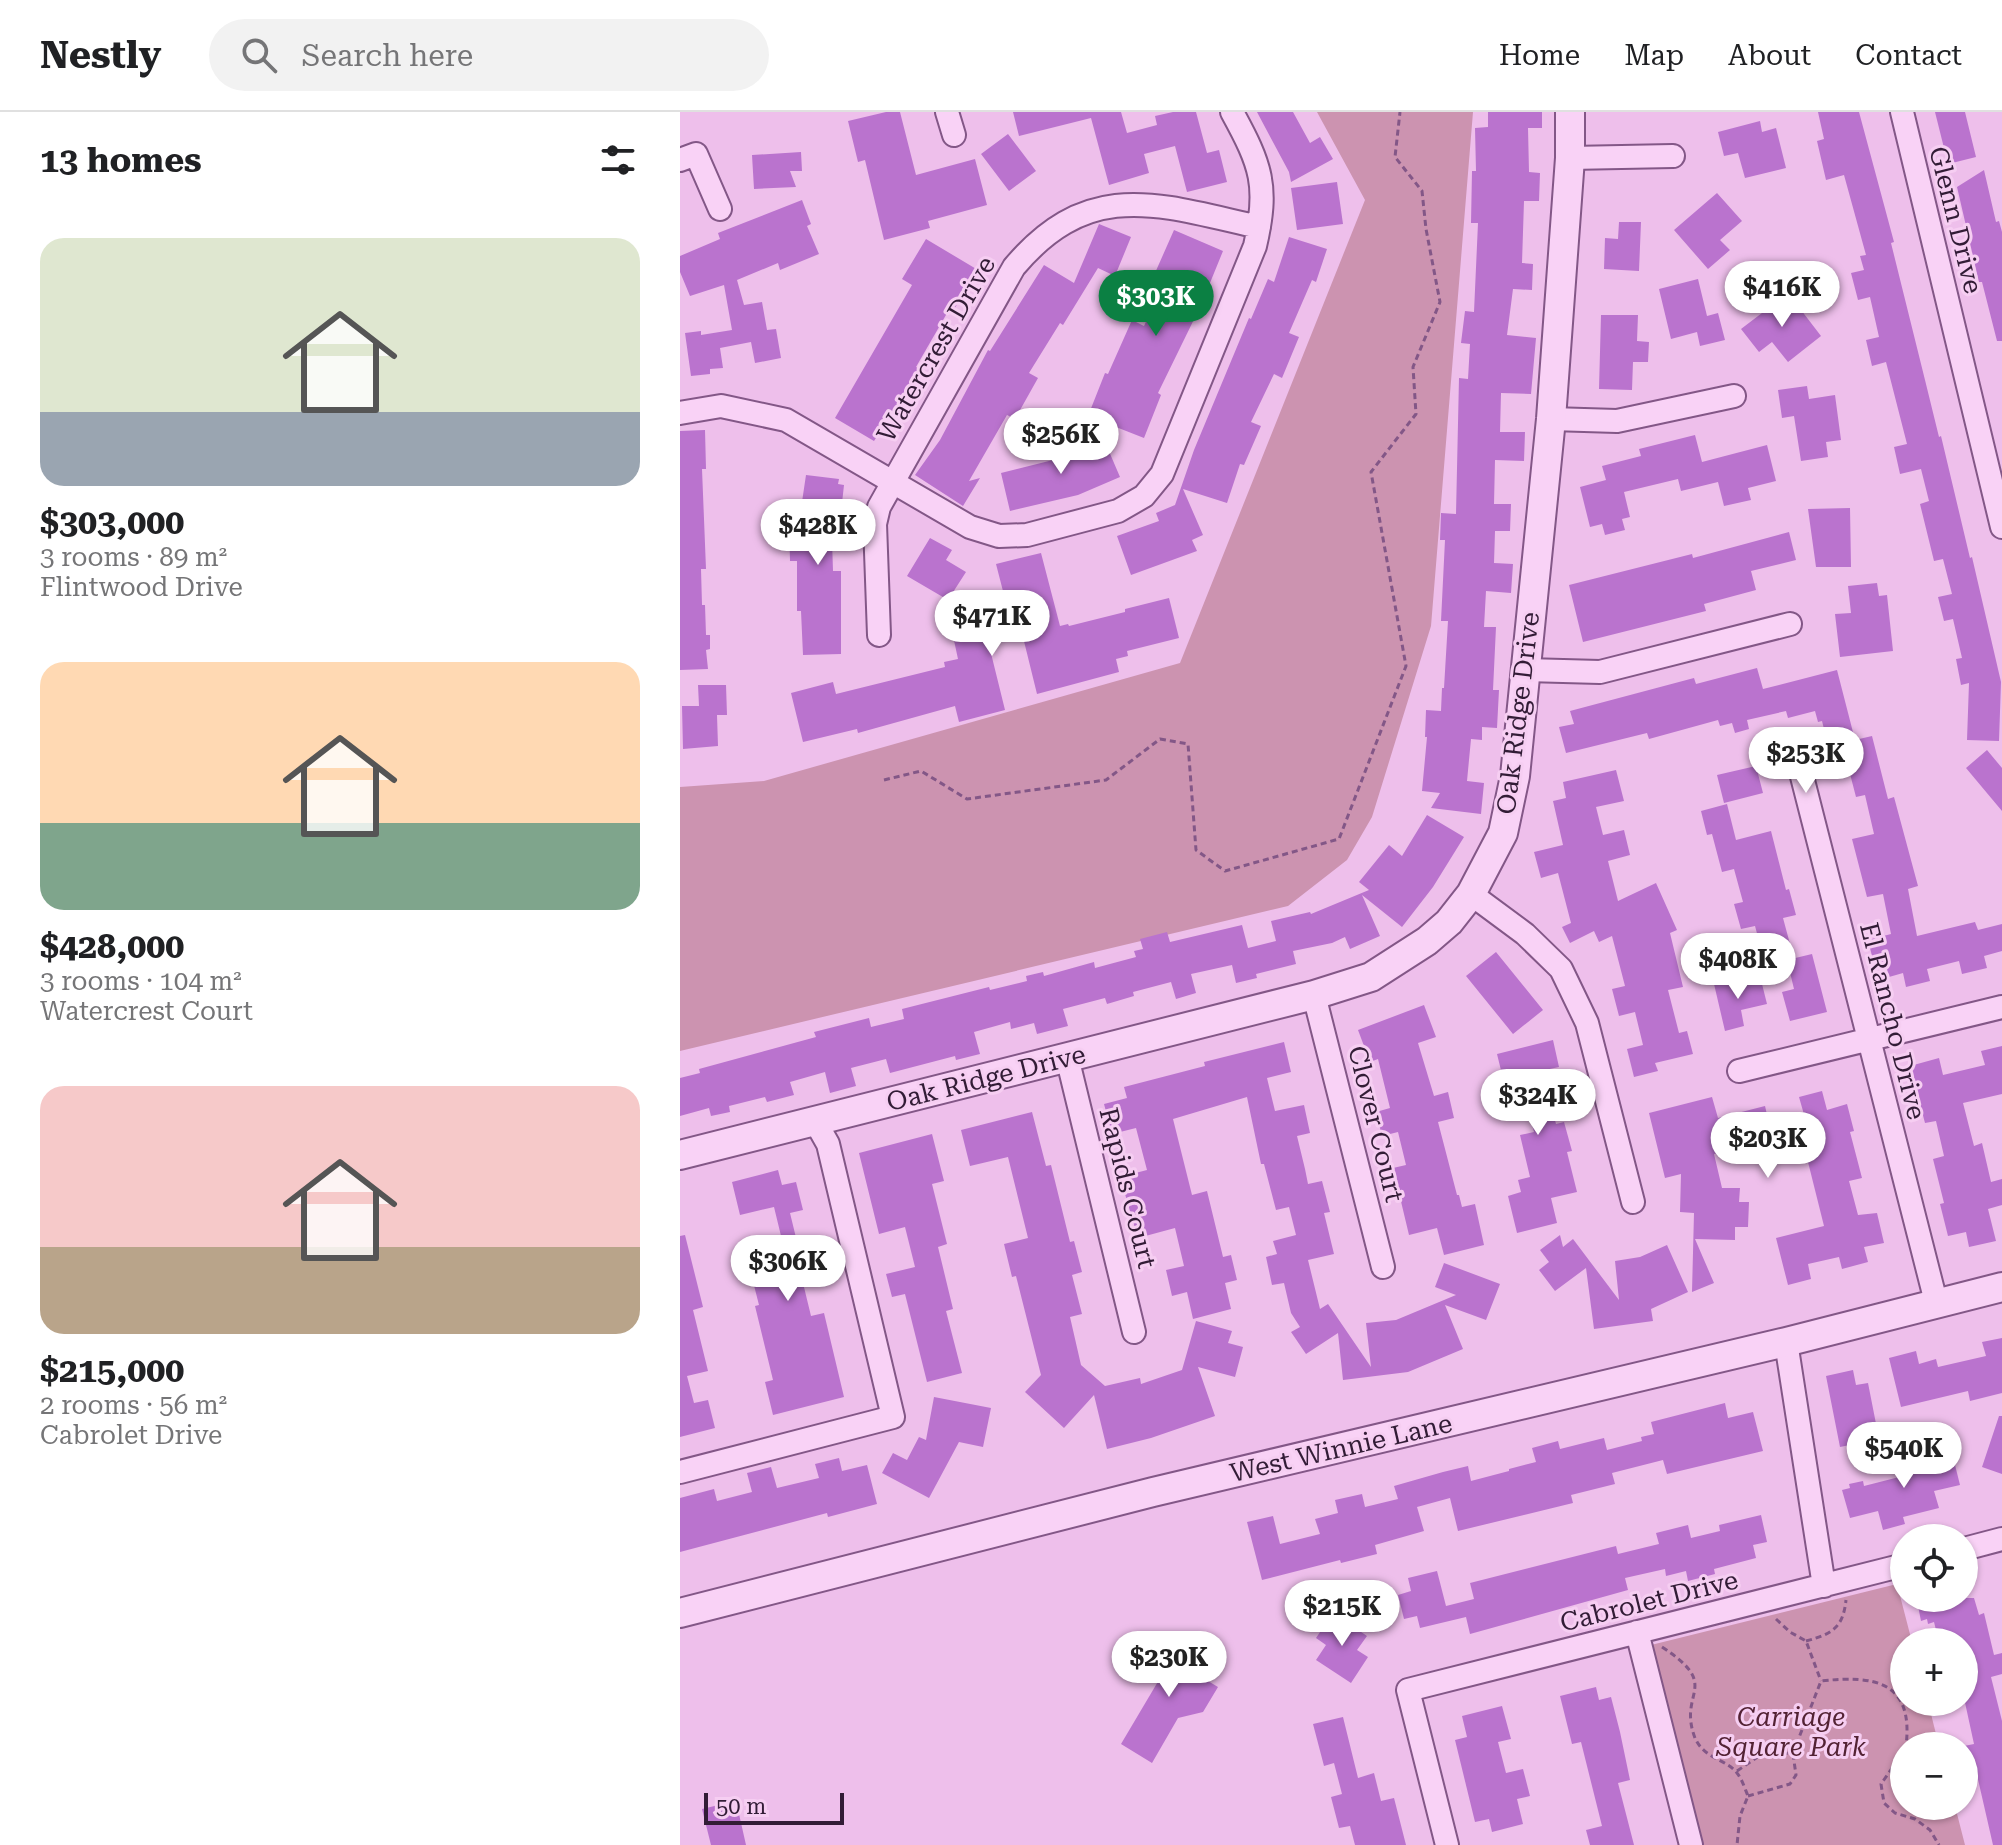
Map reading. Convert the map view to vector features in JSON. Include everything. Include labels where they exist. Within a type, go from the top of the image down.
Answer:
[{"type":"street","points":[[947,112],[954,135]]},
{"type":"street","points":[[680,413],[721,406],[786,420],[970,527],[999,536],[1027,535],[1118,511],[1144,496],[1162,474],[1255,246],[1263,212],[1262,183],[1254,153],[1232,112]]},
{"type":"street","name":"Oak Ridge Drive","points":[[680,1155],[1314,995],[1371,977],[1402,959],[1449,922],[1471,894],[1503,833],[1515,776],[1551,419],[1570,158],[1570,112]]},
{"type":"street","name":"Glenn Drive","points":[[1902,112],[2002,527]]},
{"type":"street","points":[[680,160],[696,154],[720,209]]},
{"type":"street","points":[[1570,158],[1673,156]]},
{"type":"street","name":"Watercrest Drive","points":[[879,635],[875,524],[879,507],[1014,267],[1032,245],[1052,229],[1094,209],[1119,204],[1166,207],[1259,227]]},
{"type":"street","points":[[1551,419],[1617,421],[1734,396]]},
{"type":"street","points":[[1526,670],[1600,672],[1790,624]]},
{"type":"street","name":"El Rancho Drive","points":[[1796,753],[1936,1302]]},
{"type":"street","points":[[1471,894],[1525,934],[1561,969],[1587,1023],[1633,1202]]},
{"type":"street","name":"Clover Court","points":[[1314,995],[1383,1267]]},
{"type":"street","points":[[1739,1071],[2002,1007]]},
{"type":"street","name":"Rapids Court","points":[[1067,1057],[1134,1332]]},
{"type":"street","points":[[680,1472],[893,1417],[828,1144],[815,1121]]},
{"type":"street","name":"West Winnie Lane","points":[[680,1613],[1153,1492],[1786,1342],[2002,1287]]},
{"type":"street","points":[[1786,1342],[1824,1586]]},
{"type":"street","points":[[1978,1545],[2002,1539]]},
{"type":"street","name":"Cabrolet Drive","points":[[1447,1845],[1408,1690],[1890,1569]]},
{"type":"street","points":[[1637,1632],[1691,1845]]},
{"type":"path","points":[[884,780],[921,771],[967,799],[1106,780],[1160,739],[1188,744],[1196,850],[1225,871],[1339,839],[1406,666],[1371,472],[1416,414],[1413,367],[1440,302],[1422,191],[1395,157],[1400,112]]},
{"type":"path","points":[[1806,1641],[1834,1630],[1844,1618],[1847,1596]]},
{"type":"path","points":[[1748,1796],[1790,1784],[1796,1775],[1793,1753],[1821,1681],[1806,1641],[1790,1632],[1773,1615]]},
{"type":"path","points":[[1662,1647],[1692,1671],[1696,1688],[1690,1714],[1696,1740],[1714,1760],[1737,1771],[1748,1796],[1740,1816],[1737,1845]]},
{"type":"path","points":[[1821,1681],[1851,1678],[1879,1682],[1899,1697],[1909,1722],[1908,1732]]},
{"type":"path","points":[[1737,1771],[1762,1754],[1793,1753]]},
{"type":"path","points":[[1890,1771],[1881,1784],[1884,1803],[1890,1808]]},
{"type":"path","points":[[1916,1820],[1930,1830],[1939,1845]]},
{"type":"green space","points":[[1317,112],[1473,112],[1431,626],[1372,817],[1347,860],[1288,906],[680,1051],[680,787],[764,781],[1180,663],[1365,200]]},
{"type":"green space","name":"Carriage Square Park","points":[[1890,1586],[1890,1612],[1904,1612],[1908,1628],[1890,1628],[1890,1716],[1932,1716],[1936,1732],[1890,1732],[1890,1820],[1959,1820],[1965,1845],[1703,1845],[1651,1645]]},
{"type":"building","points":[[900,112],[916,175],[975,159],[987,205],[928,221],[930,228],[884,240],[865,160],[858,162],[848,121]]},
{"type":"building","points":[[1013,112],[1121,112],[1127,133],[1157,125],[1155,116],[1196,112],[1207,153],[1219,150],[1227,182],[1187,192],[1175,146],[1144,154],[1149,173],[1109,185],[1091,118],[1019,136]]},
{"type":"building","points":[[1257,112],[1293,112],[1310,143],[1320,137],[1333,159],[1291,182],[1289,172]]},
{"type":"building","points":[[1488,112],[1542,112],[1542,128],[1528,128],[1529,172],[1540,173],[1539,201],[1524,201],[1522,263],[1533,264],[1532,290],[1513,289],[1507,335],[1536,338],[1531,394],[1501,393],[1500,432],[1525,432],[1524,461],[1495,460],[1494,504],[1511,504],[1510,531],[1495,531],[1494,563],[1513,564],[1511,593],[1486,591],[1484,627],[1496,627],[1493,690],[1499,690],[1497,728],[1482,727],[1482,740],[1471,739],[1467,781],[1484,783],[1481,814],[1431,808],[1440,793],[1422,791],[1426,710],[1441,711],[1444,688],[1448,621],[1441,621],[1445,540],[1440,540],[1441,513],[1456,514],[1459,378],[1468,379],[1470,344],[1461,343],[1465,311],[1474,312],[1478,223],[1471,223],[1472,171],[1476,171],[1475,128],[1488,127]]},
{"type":"building","points":[[1818,112],[1859,112],[1894,242],[1891,243],[2001,682],[1999,741],[1967,740],[1969,683],[1961,685],[1956,659],[1962,658],[1953,619],[1944,621],[1938,597],[1952,594],[1943,559],[1934,561],[1920,504],[1929,501],[1921,469],[1900,474],[1894,447],[1907,444],[1886,362],[1872,366],[1866,340],[1879,337],[1870,297],[1858,300],[1851,273],[1864,270],[1860,256],[1866,255],[1844,175],[1826,180],[1817,141],[1824,139]]},
{"type":"building","points":[[1935,112],[1965,112],[1976,157],[1948,164]]},
{"type":"building","points":[[1760,121],[1762,132],[1776,128],[1786,168],[1745,178],[1738,153],[1724,156],[1718,132]]},
{"type":"building","points":[[1008,134],[1036,171],[1009,191],[981,154]]},
{"type":"building","points":[[801,152],[802,171],[790,171],[796,187],[754,189],[752,155]]},
{"type":"building","points":[[1984,170],[1996,222],[1999,221],[2002,232],[2002,341],[1997,341],[1982,282],[1979,282],[1957,187]]},
{"type":"building","points":[[1337,182],[1343,224],[1297,230],[1291,188]]},
{"type":"building","points":[[1717,193],[1742,221],[1720,240],[1730,250],[1708,269],[1674,230]]},
{"type":"building","points":[[802,200],[811,224],[807,226],[819,254],[780,270],[778,263],[737,280],[744,305],[762,302],[767,330],[776,329],[781,358],[755,363],[751,342],[720,348],[723,368],[710,369],[710,374],[691,376],[685,333],[701,331],[701,335],[732,330],[724,285],[690,296],[680,272],[680,256],[720,239],[718,233]]},
{"type":"building","points":[[1619,222],[1641,222],[1639,271],[1604,269],[1605,238],[1618,239]]},
{"type":"building","points":[[1099,224],[1131,237],[1115,276],[1098,268],[1063,325],[1060,323],[1029,373],[1038,378],[1015,419],[1007,415],[969,481],[980,478],[963,506],[915,475],[940,440],[988,350],[1044,265],[1074,283]]},
{"type":"building","points":[[1174,230],[1223,251],[1201,305],[1158,393],[1161,395],[1144,438],[1088,416],[1105,373],[1108,374],[1132,320],[1144,326],[1167,278],[1155,273]]},
{"type":"building","points":[[1289,237],[1327,249],[1316,282],[1312,280],[1289,333],[1299,337],[1282,378],[1274,374],[1251,422],[1261,426],[1244,465],[1240,464],[1227,503],[1183,489],[1203,535],[1192,540],[1197,551],[1131,575],[1117,536],[1159,521],[1156,513],[1175,505],[1194,450],[1249,318],[1268,279],[1274,282]]},
{"type":"building","points":[[926,239],[978,270],[953,311],[950,308],[916,367],[920,369],[874,441],[835,418],[912,285],[902,279]]},
{"type":"building","points":[[1698,279],[1707,316],[1718,313],[1725,340],[1700,346],[1697,332],[1671,339],[1659,289]]},
{"type":"building","points":[[1788,293],[1821,336],[1788,362],[1772,342],[1759,352],[1741,329]]},
{"type":"building","points":[[1601,315],[1638,315],[1637,341],[1649,342],[1648,362],[1633,362],[1632,390],[1599,389]]},
{"type":"building","points":[[1807,386],[1809,399],[1835,395],[1841,440],[1826,442],[1828,457],[1801,461],[1794,416],[1782,418],[1778,390]]},
{"type":"building","points":[[705,430],[706,469],[702,469],[706,569],[701,569],[706,635],[710,635],[710,649],[706,650],[708,669],[680,670],[680,431]]},
{"type":"building","points":[[1102,435],[1120,477],[1078,495],[1010,511],[1001,473],[1061,458],[1059,454]]},
{"type":"building","points":[[1695,435],[1702,462],[1767,445],[1776,481],[1748,488],[1751,500],[1724,506],[1718,482],[1681,491],[1678,479],[1624,492],[1630,517],[1622,519],[1625,530],[1605,535],[1602,524],[1590,527],[1580,487],[1606,480],[1602,466],[1641,456],[1639,449]]},
{"type":"building","points":[[806,475],[839,479],[838,484],[844,485],[841,512],[831,510],[833,571],[841,571],[841,654],[803,655],[801,611],[797,611],[797,561],[790,561],[789,522],[799,522]]},
{"type":"building","points":[[1850,508],[1851,567],[1816,567],[1808,509]]},
{"type":"building","points":[[1789,532],[1796,560],[1751,571],[1756,590],[1704,604],[1706,611],[1583,642],[1569,585],[1692,554],[1693,558]]},
{"type":"building","points":[[930,538],[952,550],[946,560],[966,572],[948,600],[907,576]]},
{"type":"building","points":[[1041,553],[1060,626],[1125,612],[1125,609],[1169,598],[1179,638],[1127,651],[1128,656],[1116,659],[1119,672],[1037,694],[1020,625],[986,633],[1005,710],[959,722],[955,706],[858,733],[857,729],[803,742],[791,693],[833,682],[836,694],[945,667],[944,662],[958,659],[947,608],[1004,595],[996,564]]},
{"type":"building","points":[[1877,583],[1879,596],[1887,595],[1893,651],[1840,657],[1835,614],[1851,613],[1848,586]]},
{"type":"building","points":[[1757,668],[1763,689],[1837,670],[1855,740],[1872,736],[1888,799],[1894,797],[1918,886],[1908,889],[1917,936],[1975,922],[1978,930],[2002,924],[2002,951],[1984,956],[1987,968],[1962,974],[1959,961],[1927,969],[1930,981],[1906,987],[1903,973],[1889,977],[1886,965],[1875,968],[1868,940],[1891,934],[1883,894],[1867,897],[1852,839],[1874,834],[1865,795],[1856,797],[1849,770],[1835,773],[1822,721],[1818,722],[1815,711],[1788,718],[1786,711],[1747,720],[1749,729],[1735,733],[1732,723],[1720,726],[1718,720],[1649,739],[1647,733],[1566,753],[1559,727],[1574,724],[1570,711],[1694,678],[1696,684]]},
{"type":"building","points":[[698,685],[726,685],[727,715],[717,715],[718,746],[683,749],[682,706],[699,706]]},
{"type":"building","points":[[1987,750],[2002,768],[2002,811],[1966,768]]},
{"type":"building","points":[[1756,766],[1763,793],[1724,803],[1717,775]]},
{"type":"building","points":[[1616,770],[1624,801],[1596,807],[1603,835],[1624,830],[1630,855],[1608,861],[1618,901],[1656,883],[1677,930],[1670,933],[1683,987],[1668,990],[1679,1033],[1687,1031],[1693,1054],[1655,1063],[1658,1071],[1634,1077],[1627,1049],[1643,1045],[1635,1012],[1619,1016],[1612,989],[1625,986],[1612,936],[1599,942],[1594,931],[1570,943],[1562,927],[1571,923],[1558,873],[1541,878],[1534,852],[1563,845],[1553,801],[1566,798],[1563,782]]},
{"type":"building","points":[[1727,804],[1736,840],[1771,831],[1786,890],[1789,889],[1796,915],[1783,918],[1790,944],[1762,952],[1755,926],[1741,929],[1734,904],[1743,902],[1734,869],[1722,872],[1712,834],[1707,835],[1701,811]]},
{"type":"building","points":[[1427,815],[1464,837],[1433,887],[1402,927],[1362,895],[1380,936],[1350,949],[1345,937],[1332,943],[1293,951],[1296,964],[1256,974],[1257,978],[1236,983],[1232,965],[1191,974],[1196,993],[1176,999],[1171,982],[1133,992],[1134,996],[1107,1004],[1105,998],[1063,1009],[1068,1026],[1037,1034],[1034,1023],[1011,1029],[1010,1022],[974,1032],[980,1054],[956,1060],[955,1056],[890,1073],[886,1059],[851,1068],[856,1086],[830,1093],[825,1072],[790,1082],[794,1095],[767,1102],[765,1097],[729,1106],[730,1112],[711,1116],[709,1108],[680,1116],[680,1078],[700,1073],[699,1069],[816,1037],[814,1032],[869,1018],[871,1027],[904,1019],[902,1009],[989,987],[990,990],[1027,981],[1026,976],[1043,972],[1044,976],[1094,962],[1095,968],[1136,957],[1134,951],[1143,949],[1140,939],[1167,932],[1170,942],[1242,925],[1248,948],[1276,941],[1271,921],[1311,914],[1369,890],[1359,882],[1389,845],[1402,856]]},
{"type":"building","points":[[1496,952],[1543,1010],[1513,1034],[1466,976]]},
{"type":"building","points":[[1812,954],[1827,1012],[1790,1021],[1782,992],[1794,989],[1787,960]]},
{"type":"building","points":[[1739,978],[1740,985],[1761,980],[1767,1004],[1741,1010],[1744,1026],[1725,1031],[1714,984]]},
{"type":"building","points":[[1424,1005],[1436,1037],[1418,1043],[1434,1096],[1448,1092],[1454,1118],[1438,1122],[1457,1195],[1462,1207],[1475,1204],[1484,1245],[1444,1255],[1437,1228],[1409,1235],[1393,1168],[1406,1165],[1398,1132],[1382,1136],[1376,1112],[1390,1108],[1378,1059],[1370,1062],[1358,1030]]},
{"type":"building","points":[[1553,1040],[1559,1067],[1545,1070],[1548,1093],[1556,1124],[1564,1122],[1572,1151],[1567,1152],[1577,1192],[1551,1198],[1557,1223],[1517,1233],[1508,1196],[1521,1192],[1518,1180],[1530,1177],[1520,1135],[1534,1132],[1525,1099],[1509,1103],[1497,1054]]},
{"type":"building","points":[[1284,1042],[1291,1072],[1267,1078],[1275,1111],[1304,1105],[1310,1133],[1297,1136],[1308,1184],[1322,1181],[1330,1212],[1324,1213],[1334,1254],[1308,1260],[1320,1309],[1328,1304],[1371,1367],[1366,1323],[1396,1320],[1456,1295],[1435,1287],[1444,1263],[1500,1284],[1486,1320],[1445,1305],[1463,1349],[1408,1372],[1343,1380],[1338,1333],[1306,1354],[1291,1332],[1300,1327],[1291,1313],[1284,1283],[1272,1285],[1266,1257],[1277,1254],[1273,1241],[1296,1235],[1289,1207],[1276,1210],[1264,1164],[1261,1164],[1247,1097],[1173,1119],[1192,1195],[1207,1191],[1223,1257],[1231,1255],[1237,1280],[1225,1283],[1231,1309],[1193,1319],[1187,1292],[1172,1296],[1166,1270],[1184,1266],[1175,1228],[1138,1238],[1120,1177],[1147,1170],[1136,1128],[1112,1134],[1104,1104],[1127,1098],[1124,1087],[1205,1066],[1204,1062]]},
{"type":"building","points":[[2002,1046],[2002,1094],[1963,1103],[1974,1146],[1982,1143],[1991,1182],[2002,1179],[2002,1205],[1988,1209],[1996,1241],[1969,1247],[1966,1232],[1948,1236],[1933,1159],[1944,1156],[1936,1121],[1925,1123],[1910,1066],[1939,1058],[1943,1075],[1985,1065],[1981,1051]]},
{"type":"building","points":[[1822,1091],[1827,1110],[1847,1104],[1854,1131],[1850,1132],[1862,1178],[1849,1181],[1858,1215],[1877,1213],[1884,1243],[1864,1247],[1868,1262],[1842,1269],[1839,1257],[1808,1264],[1811,1279],[1788,1285],[1776,1238],[1824,1226],[1804,1146],[1759,1158],[1752,1129],[1722,1136],[1726,1151],[1714,1154],[1722,1188],[1740,1188],[1739,1202],[1749,1202],[1748,1227],[1735,1227],[1735,1240],[1695,1239],[1714,1283],[1692,1292],[1694,1213],[1680,1212],[1681,1174],[1665,1178],[1649,1113],[1712,1097],[1718,1118],[1765,1106],[1769,1123],[1776,1122],[1777,1126],[1805,1118],[1799,1097]]},
{"type":"building","points":[[1032,1112],[1046,1166],[1051,1165],[1070,1242],[1074,1241],[1082,1272],[1072,1275],[1082,1314],[1070,1317],[1081,1365],[1105,1386],[1140,1378],[1141,1384],[1182,1370],[1196,1321],[1232,1331],[1228,1343],[1243,1347],[1235,1377],[1198,1367],[1215,1416],[1107,1449],[1094,1395],[1064,1428],[1025,1392],[1041,1375],[1016,1276],[1012,1277],[1004,1244],[1028,1238],[1008,1157],[970,1166],[961,1130]]},
{"type":"building","points":[[932,1134],[944,1181],[932,1184],[947,1244],[938,1247],[953,1309],[946,1311],[962,1373],[927,1382],[905,1294],[892,1297],[886,1274],[915,1267],[905,1227],[879,1234],[859,1153]]},
{"type":"building","points":[[778,1170],[782,1185],[796,1182],[803,1210],[790,1213],[799,1250],[812,1246],[820,1279],[803,1283],[811,1316],[824,1313],[844,1397],[773,1415],[765,1382],[773,1380],[745,1250],[782,1240],[774,1207],[740,1215],[732,1182]]},
{"type":"building","points":[[685,1235],[703,1307],[693,1310],[708,1371],[687,1376],[694,1403],[708,1400],[715,1428],[680,1437],[680,1236]]},
{"type":"building","points":[[1560,1235],[1563,1247],[1573,1239],[1619,1300],[1615,1261],[1640,1257],[1667,1245],[1688,1292],[1651,1309],[1653,1321],[1594,1329],[1586,1268],[1555,1291],[1539,1270],[1549,1262],[1540,1250]]},
{"type":"building","points":[[2002,1338],[2002,1393],[1970,1401],[1968,1391],[1901,1407],[1889,1358],[1916,1351],[1919,1364],[1936,1359],[1938,1367],[1986,1356],[1982,1342]]},
{"type":"building","points":[[1853,1370],[1856,1385],[1868,1383],[1879,1439],[1840,1447],[1826,1376]]},
{"type":"building","points":[[934,1397],[991,1408],[983,1447],[959,1442],[929,1498],[882,1473],[893,1453],[907,1460],[919,1437],[926,1440]]},
{"type":"building","points":[[1725,1403],[1728,1418],[1753,1412],[1763,1451],[1667,1474],[1663,1460],[1612,1473],[1615,1484],[1571,1495],[1573,1503],[1458,1531],[1450,1498],[1417,1507],[1424,1531],[1375,1545],[1377,1554],[1262,1580],[1247,1522],[1273,1516],[1280,1544],[1320,1534],[1315,1519],[1338,1513],[1335,1500],[1362,1494],[1365,1507],[1398,1499],[1394,1486],[1443,1472],[1468,1466],[1471,1481],[1509,1471],[1536,1462],[1532,1448],[1558,1441],[1560,1449],[1604,1438],[1607,1450],[1642,1441],[1641,1437],[1654,1434],[1651,1422]]},
{"type":"building","points":[[1999,1416],[2002,1416],[2002,1474],[1982,1467]]},
{"type":"building","points":[[1951,1449],[1960,1485],[1934,1491],[1939,1508],[1903,1517],[1905,1524],[1890,1524],[1890,1528],[1883,1530],[1878,1511],[1850,1518],[1842,1490],[1850,1488],[1849,1484],[1863,1481],[1864,1486],[1907,1475],[1904,1462]]},
{"type":"building","points":[[839,1458],[842,1471],[867,1465],[877,1504],[828,1517],[827,1513],[680,1552],[680,1498],[714,1489],[717,1501],[752,1492],[747,1473],[771,1467],[777,1488],[819,1478],[815,1464]]},
{"type":"building","points":[[1761,1515],[1767,1542],[1753,1545],[1756,1558],[1714,1569],[1715,1574],[1688,1581],[1686,1571],[1666,1576],[1665,1569],[1625,1578],[1628,1590],[1470,1634],[1466,1617],[1420,1628],[1417,1616],[1404,1619],[1398,1595],[1411,1591],[1408,1578],[1437,1571],[1446,1606],[1474,1599],[1470,1583],[1616,1546],[1618,1554],[1659,1544],[1656,1533],[1688,1525],[1691,1538],[1720,1531],[1719,1525]]},
{"type":"building","points":[[1919,1612],[1984,1613],[1994,1655],[2002,1653],[2002,1674],[1991,1677],[2002,1721],[2002,1845],[1993,1845],[1978,1779],[1978,1732],[1971,1732],[1968,1716],[1978,1716],[1978,1628],[1936,1628],[1934,1622],[1928,1624],[1927,1619],[1921,1621]]},
{"type":"building","points":[[1333,1613],[1367,1636],[1357,1650],[1368,1657],[1351,1683],[1316,1660],[1326,1645],[1316,1638]]},
{"type":"building","points":[[1193,1641],[1203,1678],[1218,1687],[1203,1712],[1178,1718],[1152,1763],[1121,1744],[1169,1663],[1146,1670],[1142,1655]]},
{"type":"building","points":[[1596,1687],[1599,1700],[1611,1697],[1620,1732],[1630,1780],[1618,1783],[1634,1845],[1590,1845],[1586,1830],[1602,1826],[1581,1742],[1572,1744],[1560,1696]]},
{"type":"building","points":[[1502,1706],[1511,1739],[1498,1742],[1506,1773],[1523,1769],[1530,1796],[1517,1799],[1523,1824],[1492,1832],[1489,1819],[1475,1822],[1455,1740],[1467,1737],[1462,1716]]},
{"type":"building","points":[[1343,1717],[1358,1778],[1374,1773],[1381,1801],[1394,1798],[1406,1845],[1355,1845],[1350,1826],[1339,1828],[1331,1797],[1342,1794],[1334,1763],[1324,1766],[1313,1724]]},
{"type":"building","points":[[727,1803],[730,1816],[739,1814],[746,1845],[711,1845],[702,1809]]}]
